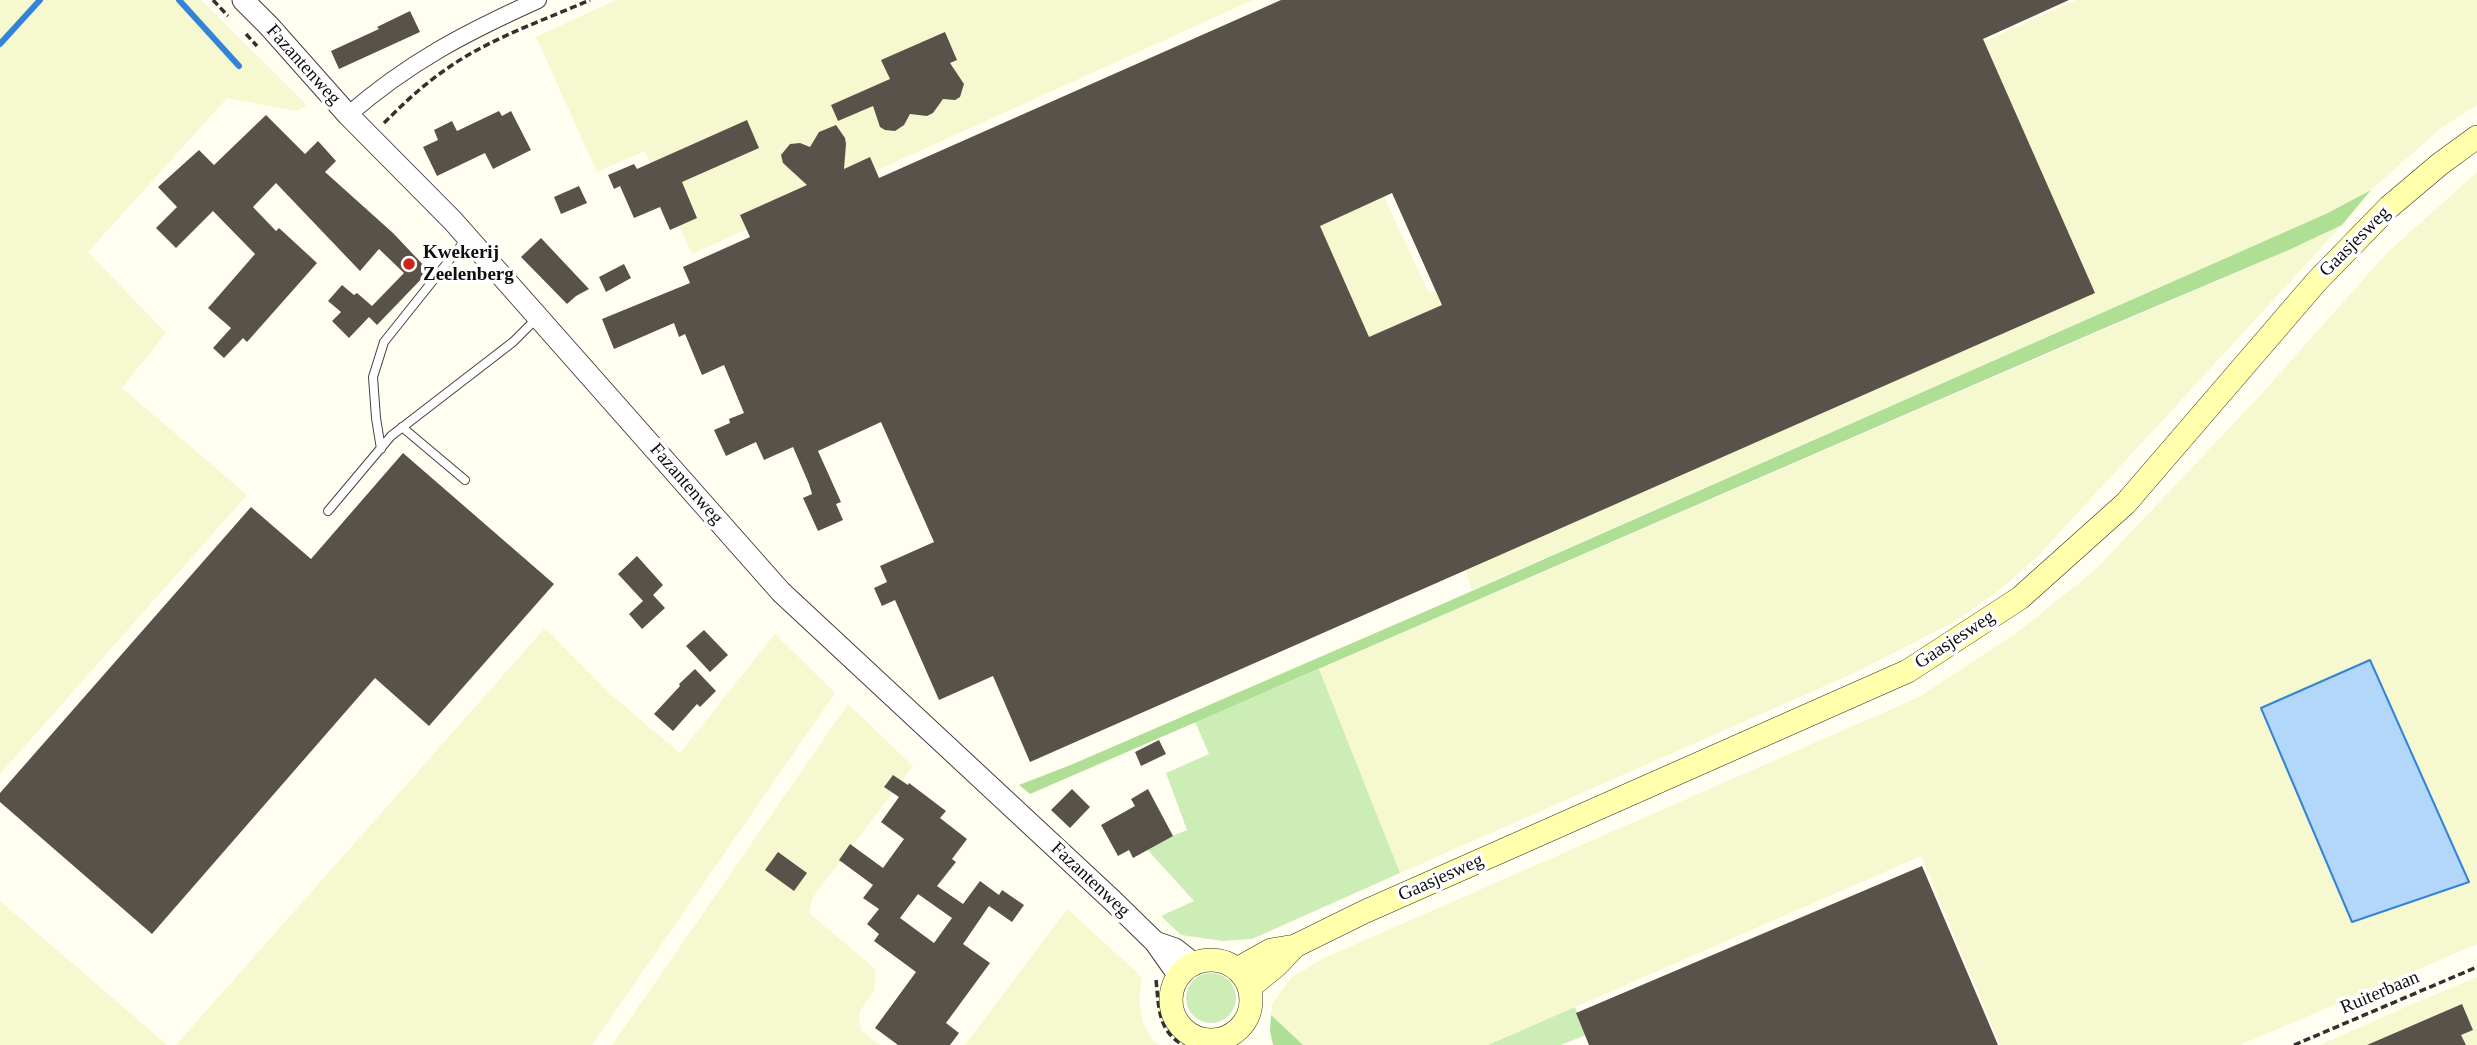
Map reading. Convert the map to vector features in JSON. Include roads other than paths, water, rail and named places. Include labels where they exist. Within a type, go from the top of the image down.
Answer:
[{"type":"main road","name":"Gaasjesweg","points":[[1244,978],[1276,966],[1295,946],[1364,912],[1908,671],[2020,598],[2126,503],[2317,281],[2389,207],[2440,163],[2477,137]]},
{"type":"main road","points":[[1204,960],[1218,960],[1244,978],[1251,1007],[1238,1038],[1214,1041],[1195,1037],[1180,1026],[1171,1008],[1171,996],[1186,970],[1204,960]]},
{"type":"street","name":"Fazantenweg","points":[[243,0],[348,116],[468,237],[781,592],[1155,942],[1175,949],[1186,970]]},
{"type":"street","points":[[348,116],[382,86],[435,51],[466,33],[538,0]]},
{"type":"lane","points":[[381,449],[373,377],[384,342],[468,237]]},
{"type":"lane","points":[[328,511],[402,428],[513,342],[538,316]]},
{"type":"lane","points":[[402,428],[465,480]]},
{"type":"water","points":[[2370,660],[2469,882],[2352,922],[2261,708]]},
{"type":"waterway","points":[[0,44],[40,0]]},
{"type":"waterway","points":[[179,0],[239,66]]},
{"type":"place","name":"Kwekerij Zeelenberg","points":[[409,264]]}]
